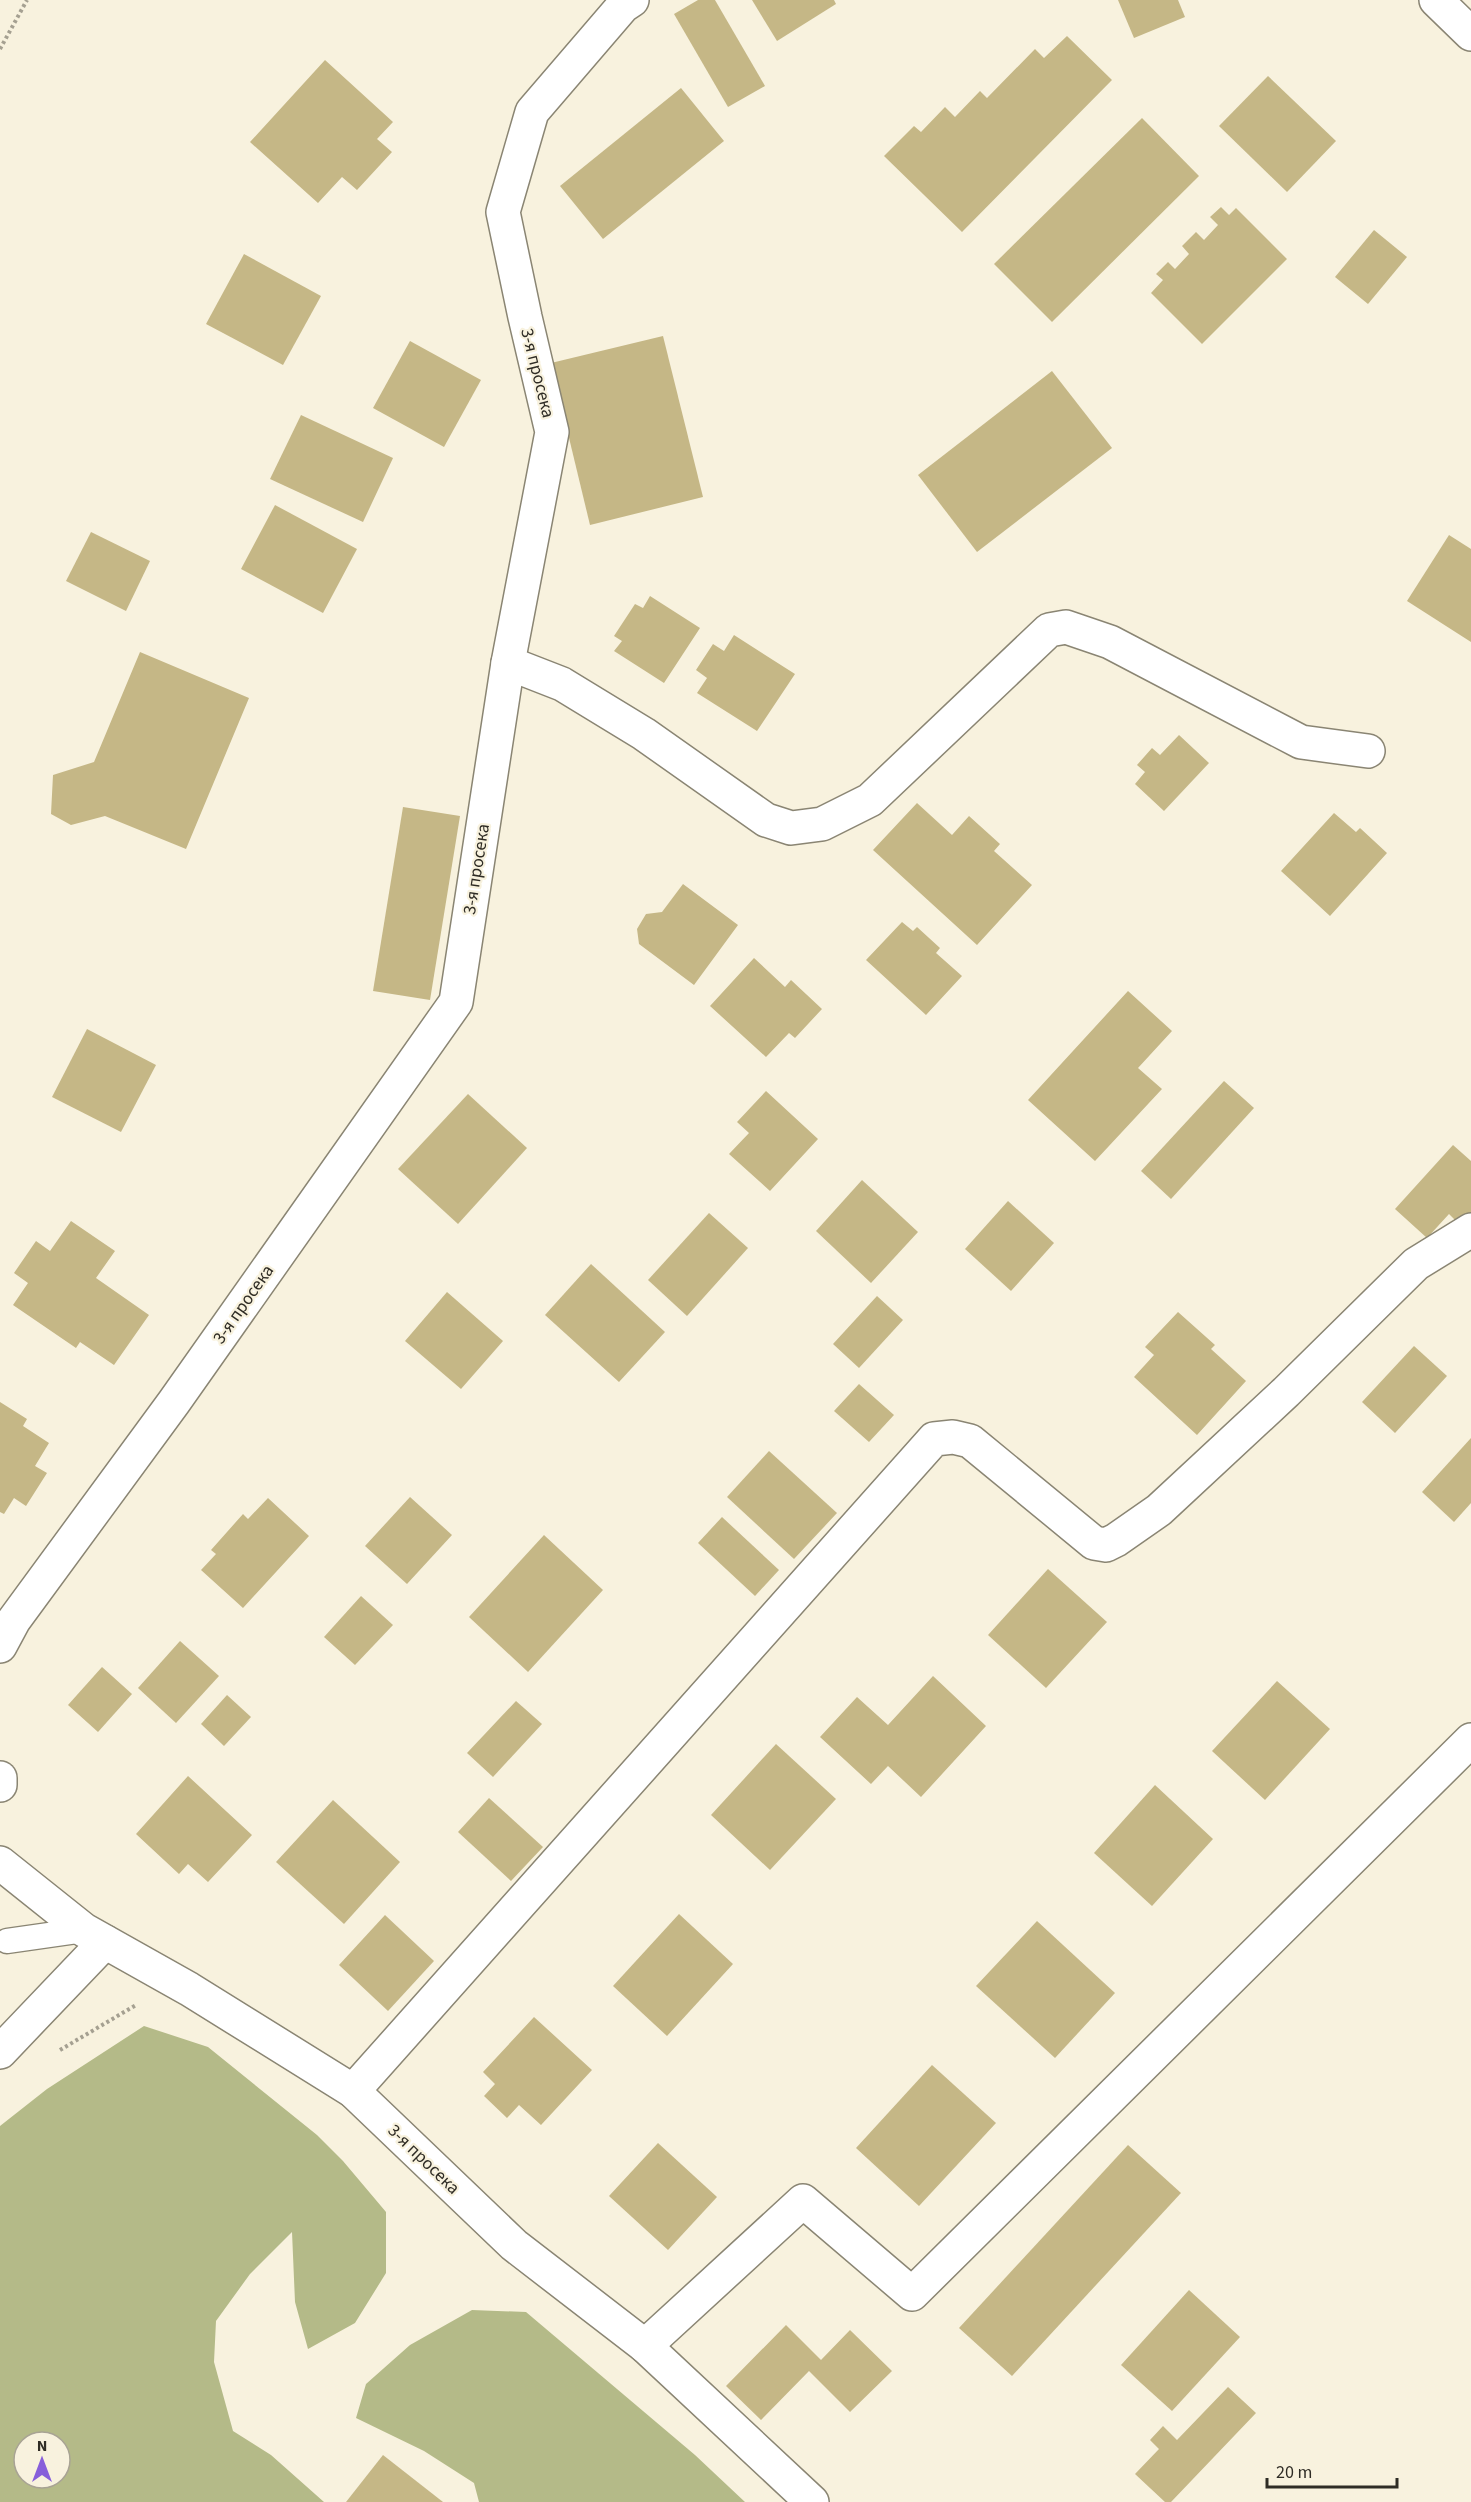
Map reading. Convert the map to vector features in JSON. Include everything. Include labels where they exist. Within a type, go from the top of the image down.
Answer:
[{"type":"street","name":"3-я просека","points":[[0,1646],[14,1620],[174,1402],[456,1002],[508,663],[552,432],[503,212],[532,112],[623,6],[632,0]]},
{"type":"street","points":[[1436,0],[1471,34]]},
{"type":"street","points":[[508,663],[562,684],[644,734],[766,820],[791,828],[822,824],[870,800],[1049,630],[1066,627],[1110,642],[1301,742],[1368,751]]},
{"type":"street","points":[[352,2091],[934,1439],[953,1437],[970,1441],[1095,1543],[1106,1545],[1159,1510],[1286,1392],[1416,1264],[1471,1230]]},
{"type":"street","points":[[645,2346],[802,2201],[912,2294],[1468,1749]]},
{"type":"street","points":[[0,1778],[0,1785]]},
{"type":"street","name":"3-я просека","points":[[0,1863],[95,1936],[189,1989],[352,2091],[514,2245],[645,2346],[812,2502]]},
{"type":"street","points":[[0,2052],[95,1936]]},
{"type":"lane","points":[[8,1941],[95,1936]]},
{"type":"path","points":[[0,49],[27,0]]},
{"type":"path","points":[[57,2051],[134,2005],[189,1989]]},
{"type":"green space","points":[[144,2026],[208,2047],[317,2135],[343,2161],[386,2212],[386,2273],[355,2323],[308,2349],[295,2302],[292,2232],[250,2274],[216,2321],[214,2362],[233,2431],[271,2455],[324,2502],[0,2502],[0,2126],[47,2089]]},
{"type":"green space","points":[[472,2310],[526,2312],[695,2455],[745,2502],[479,2502],[474,2483],[424,2451],[356,2418],[366,2384],[410,2345]]},
{"type":"building","points":[[698,0],[715,0],[765,86],[728,107],[674,14]]},
{"type":"building","points":[[752,0],[834,0],[836,4],[777,41]]},
{"type":"building","points":[[1118,0],[1178,0],[1185,17],[1134,38]]},
{"type":"building","points":[[1067,36],[1112,80],[962,232],[884,156],[914,126],[921,132],[945,107],[955,117],[980,91],[987,98],[1035,49],[1044,58]]},
{"type":"building","points":[[325,60],[393,122],[377,139],[392,152],[357,190],[342,177],[318,203],[250,142]]},
{"type":"building","points":[[1268,76],[1336,141],[1287,192],[1219,126]]},
{"type":"building","points":[[681,88],[724,141],[603,239],[560,186]]},
{"type":"building","points":[[1142,118],[1199,176],[1052,322],[994,264]]},
{"type":"building","points":[[1221,207],[1229,215],[1236,208],[1287,259],[1202,344],[1151,293],[1163,280],[1156,274],[1168,262],[1175,269],[1189,254],[1182,246],[1196,232],[1204,240],[1218,225],[1210,217]]},
{"type":"building","points":[[1374,230],[1407,257],[1368,304],[1335,277]]},
{"type":"building","points":[[244,254],[321,296],[283,365],[206,324]]},
{"type":"building","points":[[663,336],[703,497],[590,525],[551,363]]},
{"type":"building","points":[[410,341],[481,380],[444,447],[373,408]]},
{"type":"building","points":[[1052,371],[1112,448],[977,552],[918,475]]},
{"type":"building","points":[[301,415],[393,458],[363,522],[270,479]]},
{"type":"building","points":[[275,505],[357,549],[323,613],[241,569]]},
{"type":"building","points":[[91,532],[150,561],[126,611],[66,581]]},
{"type":"building","points":[[1449,535],[1471,549],[1471,642],[1407,601]]},
{"type":"building","points":[[650,596],[700,628],[664,683],[614,651],[622,641],[614,636],[635,604],[643,608]]},
{"type":"building","points":[[734,635],[795,674],[757,731],[697,693],[707,678],[696,670],[713,644],[724,651]]},
{"type":"building","points":[[140,652],[249,698],[186,849],[105,816],[71,825],[51,814],[53,775],[94,762]]},
{"type":"building","points":[[1179,735],[1209,763],[1164,811],[1135,784],[1145,772],[1137,765],[1152,748],[1160,755]]},
{"type":"building","points":[[917,803],[952,835],[969,816],[1000,844],[994,851],[1032,885],[977,945],[873,850]]},
{"type":"building","points":[[403,807],[460,816],[430,1000],[373,991]]},
{"type":"building","points":[[1334,813],[1356,832],[1360,828],[1387,853],[1330,916],[1281,871]]},
{"type":"building","points":[[683,884],[738,925],[694,985],[639,944],[637,929],[646,914],[662,912]]},
{"type":"building","points":[[902,922],[913,931],[917,927],[940,948],[936,953],[962,976],[926,1015],[866,960]]},
{"type":"building","points":[[754,958],[785,987],[791,980],[822,1009],[795,1038],[789,1033],[766,1057],[710,1006]]},
{"type":"building","points":[[1128,991],[1172,1031],[1138,1068],[1162,1089],[1095,1161],[1028,1100]]},
{"type":"building","points":[[87,1029],[156,1065],[121,1132],[52,1097]]},
{"type":"building","points":[[1224,1081],[1254,1108],[1171,1199],[1141,1171]]},
{"type":"building","points":[[766,1091],[818,1139],[770,1191],[729,1154],[749,1133],[737,1122]]},
{"type":"building","points":[[468,1094],[527,1148],[458,1224],[398,1169]]},
{"type":"building","points":[[1453,1145],[1471,1161],[1471,1228],[1467,1232],[1449,1214],[1427,1238],[1395,1209]]},
{"type":"building","points":[[862,1180],[918,1232],[871,1283],[816,1231]]},
{"type":"building","points":[[1008,1201],[1054,1243],[1011,1291],[965,1249]]},
{"type":"building","points":[[709,1213],[748,1248],[687,1316],[648,1280]]},
{"type":"building","points":[[71,1221],[115,1251],[96,1278],[149,1315],[114,1365],[80,1342],[76,1348],[13,1305],[28,1283],[14,1273],[36,1241],[50,1251]]},
{"type":"building","points":[[591,1264],[665,1332],[619,1382],[545,1315]]},
{"type":"building","points":[[447,1292],[503,1341],[461,1389],[405,1341]]},
{"type":"building","points":[[877,1296],[903,1320],[859,1368],[833,1344]]},
{"type":"building","points":[[1178,1312],[1215,1345],[1211,1349],[1246,1381],[1197,1435],[1134,1377],[1154,1355],[1145,1347]]},
{"type":"building","points":[[1414,1346],[1447,1376],[1395,1433],[1362,1402]]},
{"type":"building","points":[[859,1384],[894,1415],[869,1442],[834,1411]]},
{"type":"building","points":[[0,1402],[27,1419],[23,1426],[49,1443],[35,1466],[47,1473],[26,1506],[14,1498],[4,1514],[0,1512]]},
{"type":"building","points":[[1471,1438],[1471,1503],[1454,1522],[1422,1492]]},
{"type":"building","points":[[769,1451],[837,1513],[794,1559],[727,1497]]},
{"type":"building","points":[[410,1497],[452,1535],[407,1584],[365,1546]]},
{"type":"building","points":[[268,1498],[309,1536],[243,1608],[201,1570],[216,1554],[211,1550],[243,1514],[248,1519]]},
{"type":"building","points":[[722,1517],[779,1570],[755,1596],[698,1543]]},
{"type":"building","points":[[544,1535],[603,1590],[528,1672],[469,1617]]},
{"type":"building","points":[[1048,1569],[1107,1622],[1046,1688],[988,1635]]},
{"type":"building","points":[[361,1596],[393,1625],[355,1665],[324,1637]]},
{"type":"building","points":[[180,1641],[219,1676],[176,1723],[138,1688]]},
{"type":"building","points":[[102,1667],[132,1694],[98,1732],[68,1705]]},
{"type":"building","points":[[933,1676],[986,1726],[921,1797],[888,1766],[871,1784],[820,1737],[857,1697],[888,1725]]},
{"type":"building","points":[[1277,1681],[1330,1729],[1265,1800],[1212,1751]]},
{"type":"building","points":[[227,1695],[251,1717],[224,1746],[201,1724]]},
{"type":"building","points":[[516,1701],[542,1724],[493,1777],[467,1753]]},
{"type":"building","points":[[776,1744],[836,1799],[770,1870],[711,1815]]},
{"type":"building","points":[[188,1776],[252,1835],[208,1882],[188,1864],[179,1874],[136,1834]]},
{"type":"building","points":[[1155,1785],[1213,1839],[1152,1906],[1094,1853]]},
{"type":"building","points":[[489,1798],[543,1847],[511,1881],[458,1832]]},
{"type":"building","points":[[333,1800],[400,1862],[344,1924],[276,1862]]},
{"type":"building","points":[[679,1914],[733,1964],[667,2036],[613,1986]]},
{"type":"building","points":[[385,1915],[434,1961],[388,2011],[339,1965]]},
{"type":"building","points":[[1037,1921],[1115,1993],[1055,2058],[976,1986]]},
{"type":"building","points":[[534,2017],[592,2070],[541,2125],[519,2105],[507,2118],[484,2096],[495,2084],[483,2072]]},
{"type":"building","points":[[932,2065],[996,2123],[919,2206],[856,2148]]},
{"type":"building","points":[[658,2143],[717,2197],[668,2250],[609,2196]]},
{"type":"building","points":[[1128,2145],[1181,2193],[1012,2376],[959,2328]]},
{"type":"building","points":[[1189,2290],[1240,2337],[1172,2411],[1121,2365]]},
{"type":"building","points":[[786,2325],[821,2360],[850,2330],[892,2371],[850,2412],[809,2371],[761,2420],[726,2386]]},
{"type":"building","points":[[1228,2387],[1256,2413],[1171,2502],[1165,2502],[1135,2474],[1159,2449],[1150,2440],[1163,2426],[1177,2440]]},
{"type":"building","points":[[383,2455],[443,2502],[346,2502]]}]
